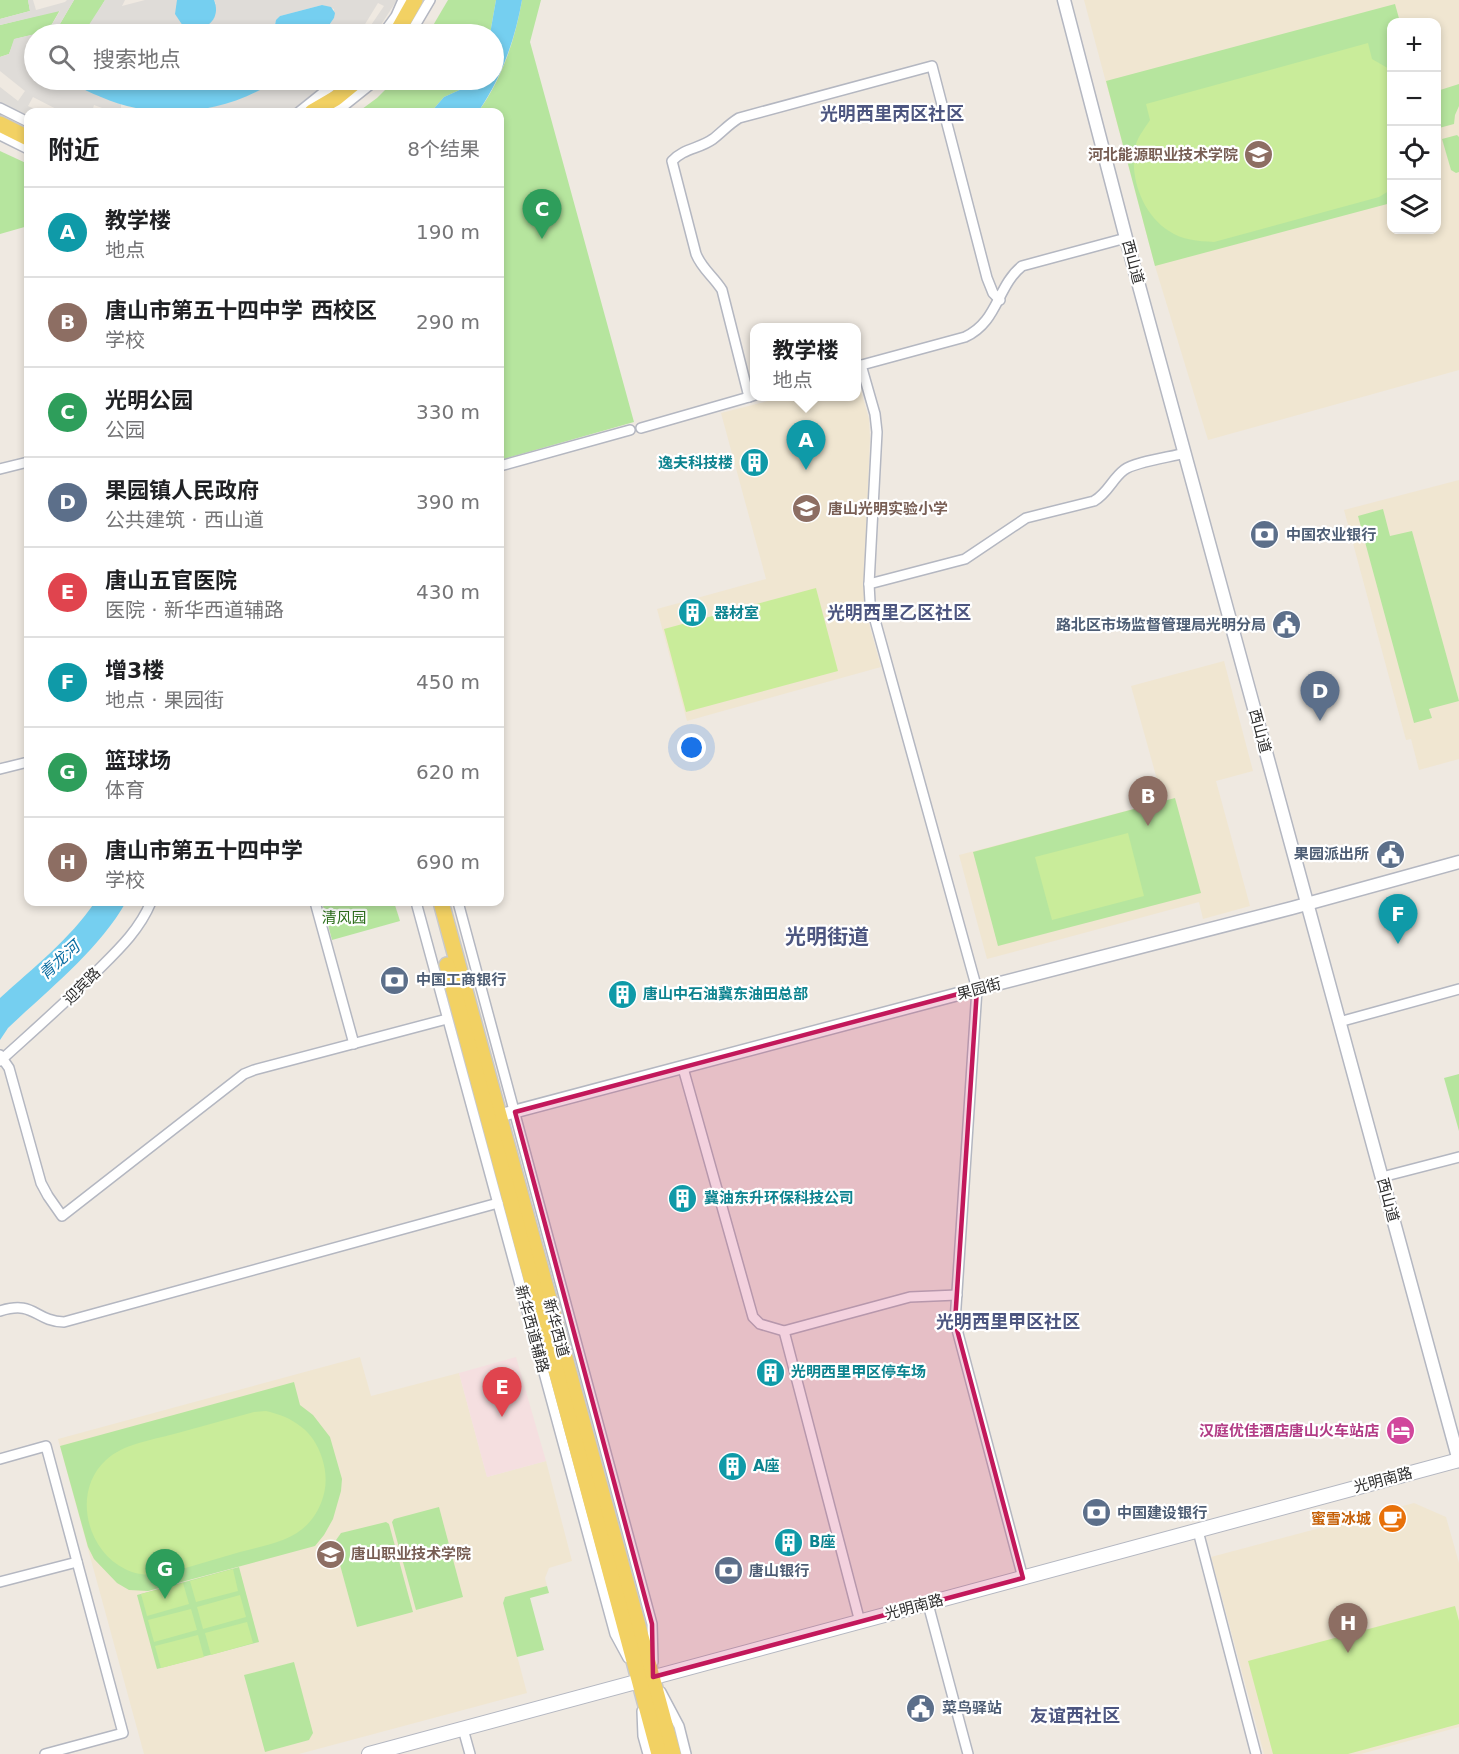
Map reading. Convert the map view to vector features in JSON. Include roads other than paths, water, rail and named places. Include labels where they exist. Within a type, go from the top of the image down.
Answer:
[{"type":"main road","points":[[402,24],[415,0]]},
{"type":"main road","points":[[319,108],[336,98],[343,90]]},
{"type":"main road","points":[[0,124],[24,136]]},
{"type":"main road","name":"新华西道","points":[[431,906],[594,1519],[674,1754]]},
{"type":"main road","name":"新华西道","points":[[442,906],[638,1627],[659,1754]]},
{"type":"main road","name":"光明南路","points":[[369,1754],[1459,1460]]},
{"type":"street","points":[[390,24],[403,0]]},
{"type":"street","points":[[416,24],[430,0]]},
{"type":"street","name":"西山道","points":[[1064,0],[1126,238],[1459,1460]]},
{"type":"street","points":[[750,389],[722,290],[700,264],[696,254],[672,161],[680,152],[713,139],[726,126],[739,118],[932,66],[987,278],[993,293],[1000,300]]},
{"type":"street","points":[[306,108],[335,90]]},
{"type":"street","points":[[341,108],[364,90]]},
{"type":"street","points":[[0,108],[24,120]]},
{"type":"street","points":[[0,135],[24,147]]},
{"type":"street","points":[[861,365],[965,337],[977,331],[1000,300],[1012,274],[1022,266],[1126,238]]},
{"type":"street","points":[[861,372],[875,414],[877,432],[870,602],[977,989],[956,1323],[1023,1578]]},
{"type":"street","points":[[640,428],[750,397]]},
{"type":"street","points":[[504,465],[630,430]]},
{"type":"street","points":[[869,584],[966,559],[1026,518],[1094,501],[1103,496],[1124,470],[1132,466],[1185,453]]},
{"type":"street","points":[[0,470],[24,463]]},
{"type":"street","points":[[0,769],[24,763]]},
{"type":"street","name":"果园街","points":[[498,1116],[1459,862]]},
{"type":"street","name":"迎宾路","points":[[1,1058],[49,1019],[132,936],[144,919],[149,906]]},
{"type":"street","points":[[316,906],[354,1044]]},
{"type":"street","name":"新华西道辅路","points":[[417,906],[615,1634],[679,1726],[687,1754]]},
{"type":"street","name":"新华西道辅路","points":[[459,906],[652,1624],[643,1736],[648,1754]]},
{"type":"street","points":[[1339,1022],[1459,989]]},
{"type":"street","points":[[1,1058],[9,1068],[41,1184],[62,1216],[244,1074],[447,1019]]},
{"type":"street","points":[[682,1068],[753,1317],[760,1324],[784,1331],[910,1297],[957,1295]]},
{"type":"street","points":[[1382,1177],[1459,1156]]},
{"type":"street","points":[[0,1311],[21,1306],[51,1322],[64,1322],[498,1203]]},
{"type":"street","points":[[784,1331],[860,1622]]},
{"type":"street","points":[[0,1459],[46,1446],[123,1733],[45,1754]]},
{"type":"street","points":[[1198,1531],[1256,1754]]},
{"type":"street","points":[[0,1582],[77,1562]]},
{"type":"street","points":[[927,1604],[968,1754]]},
{"type":"street","points":[[463,1729],[470,1754]]},
{"type":"water","points":[[177,0],[214,0],[216,5],[215,15],[210,24],[182,24],[175,14]]},
{"type":"water","points":[[496,0],[522,0],[504,64],[504,24],[492,24]]},
{"type":"water","points":[[322,5],[331,7],[335,13],[330,24],[275,24],[280,16]]},
{"type":"water","points":[[86,90],[260,90],[236,101],[208,108],[136,108]]},
{"type":"water","points":[[460,90],[492,90],[480,108],[434,108],[444,97]]},
{"type":"water","name":"青龙河","points":[[92,906],[124,906],[102,937],[8,1028],[0,1040],[0,998],[63,941]]},
{"type":"place","name":"河北能源职业技术学院","points":[[1259,155]]},
{"type":"place","name":"光明公园","points":[[542,239]]},
{"type":"place","name":"逸夫科技楼","points":[[754,463]]},
{"type":"place","name":"教学楼","points":[[806,470]]},
{"type":"place","name":"唐山光明实验小学","points":[[807,509]]},
{"type":"place","name":"中国农业银行","points":[[1265,535]]},
{"type":"place","name":"器材室","points":[[693,613]]},
{"type":"place","name":"路北区市场监督管理局光明分局","points":[[1287,625]]},
{"type":"place","name":"果园镇人民政府","points":[[1320,721]]},
{"type":"place","name":"唐山市第五十四中学 西校区","points":[[1148,826]]},
{"type":"place","name":"果园派出所","points":[[1390,854]]},
{"type":"place","name":"增3楼","points":[[1398,944]]},
{"type":"place","name":"中国工商银行","points":[[395,980]]},
{"type":"place","name":"唐山中石油冀东油田总部","points":[[622,994]]},
{"type":"place","name":"冀油东升环保科技公司","points":[[683,1198]]},
{"type":"place","name":"光明西里甲区停车场","points":[[770,1372]]},
{"type":"place","name":"唐山五官医院","points":[[502,1417]]},
{"type":"place","name":"汉庭优佳酒店唐山火车站店","points":[[1400,1431]]},
{"type":"place","name":"A座","points":[[732,1466]]},
{"type":"place","name":"中国建设银行","points":[[1096,1513]]},
{"type":"place","name":"蜜雪冰城","points":[[1392,1519]]},
{"type":"place","name":"B座","points":[[788,1542]]},
{"type":"place","name":"唐山职业技术学院","points":[[330,1554]]},
{"type":"place","name":"唐山银行","points":[[728,1571]]},
{"type":"place","name":"篮球场","points":[[165,1599]]},
{"type":"place","name":"唐山市第五十四中学","points":[[1348,1653]]},
{"type":"place","name":"菜鸟驿站","points":[[921,1708]]},
{"type":"district","name":"光明西里丙区社区","points":[[892,114]]},
{"type":"district","name":"光明西里乙区社区","points":[[899,613]]},
{"type":"district","name":"光明街道","points":[[827,937]]},
{"type":"district","name":"光明西里甲区社区","points":[[1008,1322]]},
{"type":"district","name":"友谊西社区","points":[[1075,1716]]},
{"type":"park label","name":"清风园","points":[[344,918]]}]
